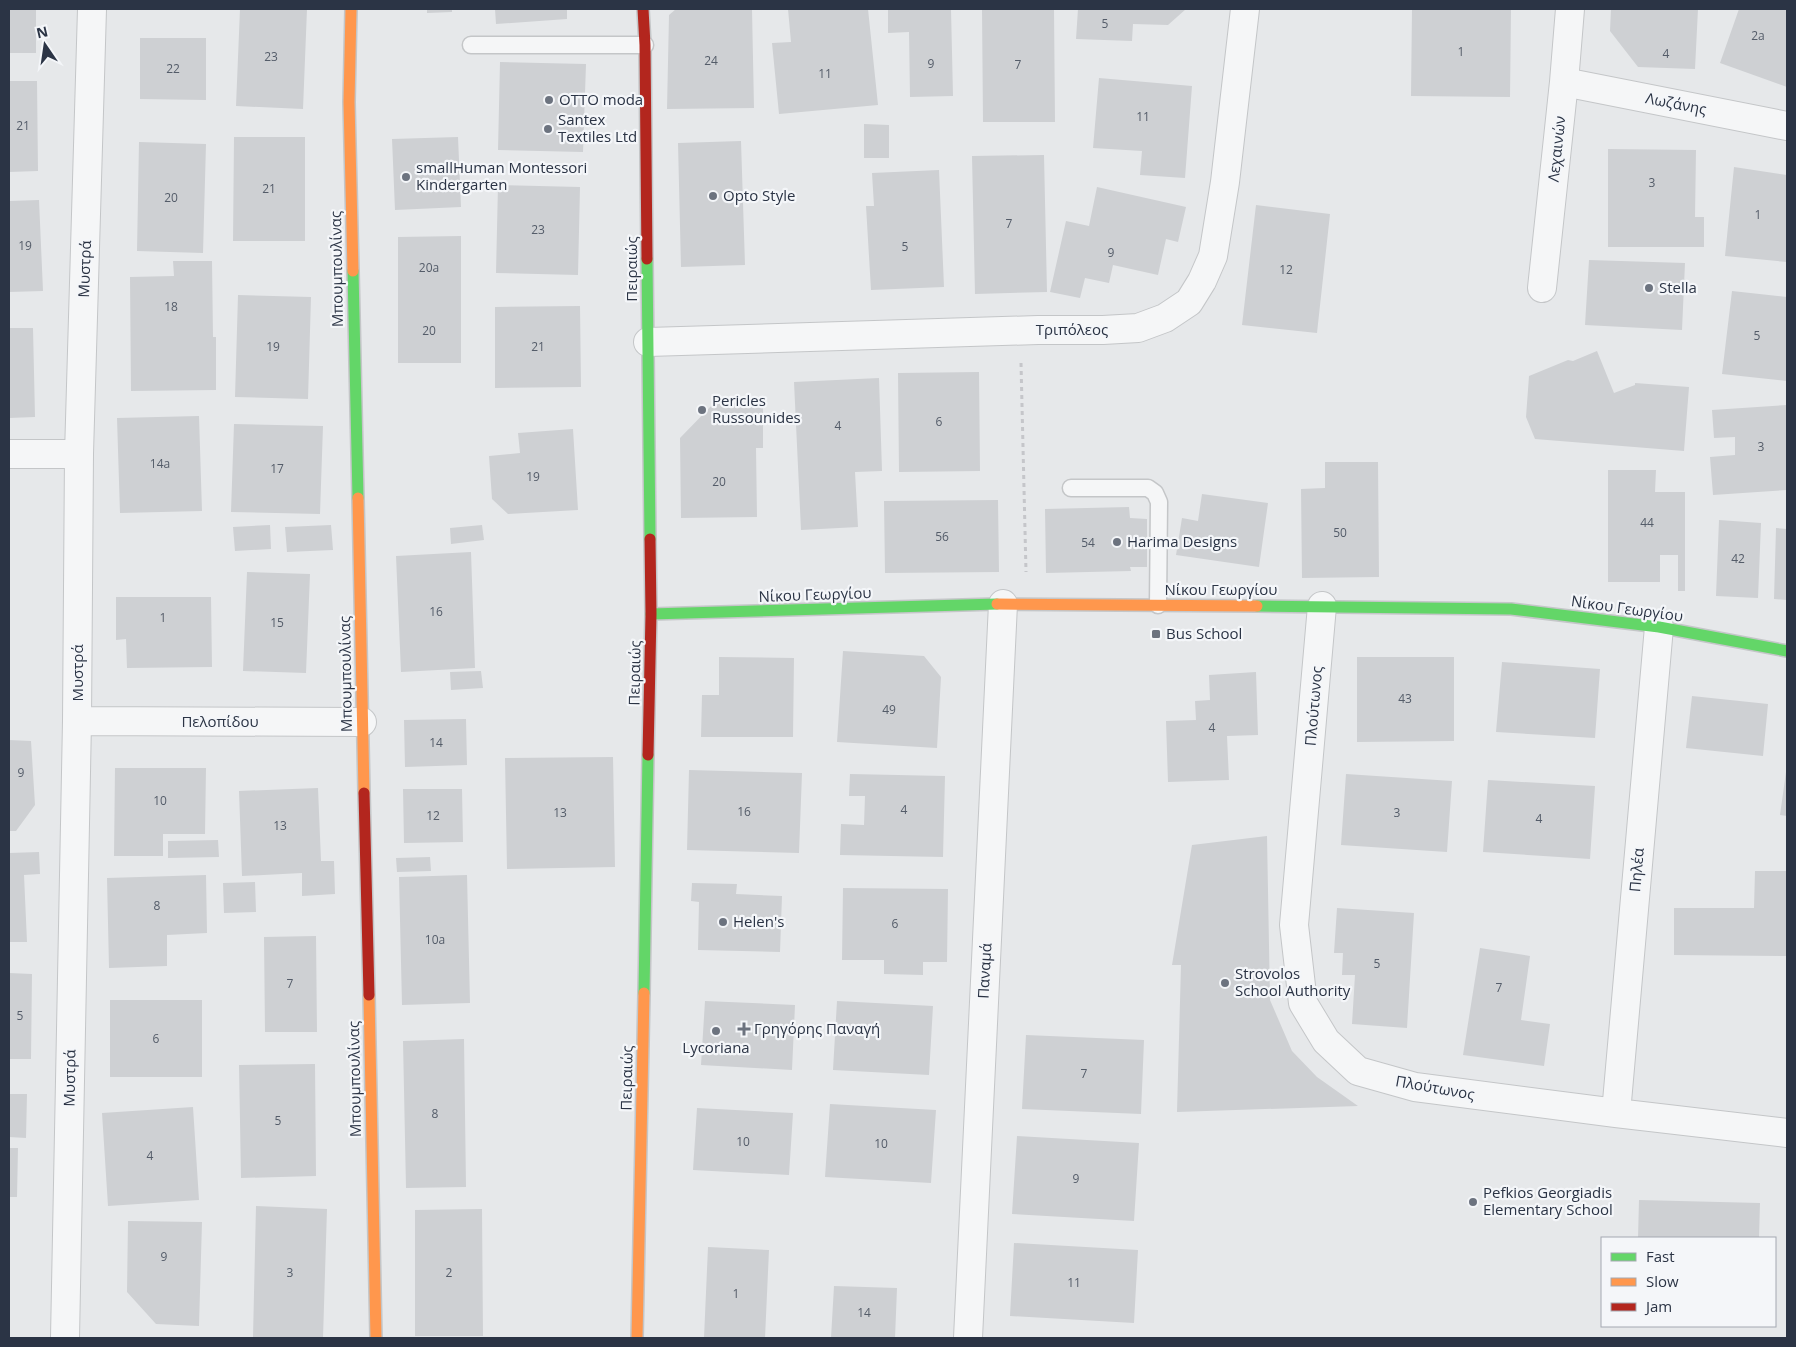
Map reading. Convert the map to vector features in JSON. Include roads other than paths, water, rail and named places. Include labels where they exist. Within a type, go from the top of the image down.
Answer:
[{"type":"street","name":"Μυστρά","points":[[65,1338],[77,721],[79,454],[92,9]]},
{"type":"street","name":"Μπουμπουλίνας","points":[[351,9],[349,112],[376,1338]]},
{"type":"street","name":"Πειραιώς","points":[[637,1338],[651,614],[645,45],[643,9]]},
{"type":"street","name":"Τριπόλεος","points":[[648,342],[1020,330],[1103,330],[1138,328],[1164,318],[1189,302],[1202,281],[1213,256],[1219,227],[1245,9]]},
{"type":"street","name":"Λεχαινών","points":[[1542,288],[1570,9]]},
{"type":"street","name":"Λωζάνης","points":[[1564,82],[1787,126]]},
{"type":"street","points":[[9,454],[79,454]]},
{"type":"street","name":"Νίκου Γεωργίου","points":[[651,614],[1015,604],[1511,609],[1659,627],[1787,651]]},
{"type":"street","name":"Παναμά","points":[[968,1338],[1015,604]]},
{"type":"street","name":"Πλούτωνος","points":[[1322,606],[1294,925],[1303,1003],[1326,1041],[1358,1071],[1415,1087],[1616,1114],[1787,1133]]},
{"type":"street","name":"Πηλέα","points":[[1616,1114],[1659,627]]},
{"type":"street","name":"Πελοπίδου","points":[[77,721],[362,722]]},
{"type":"lane","points":[[471,45],[645,45]]},
{"type":"lane","points":[[1071,488],[1148,488],[1155,493],[1159,502],[1158,605]]},
{"type":"place","name":"OTTO moda","points":[[549,100]]},
{"type":"place","name":"Santex Textiles Ltd","points":[[548,129]]},
{"type":"place","name":"smallHuman Montessori Kindergarten","points":[[406,177]]},
{"type":"place","name":"Opto Style","points":[[713,196]]},
{"type":"place","name":"Stella","points":[[1649,288]]},
{"type":"place","name":"Pericles Russounides","points":[[702,410]]},
{"type":"place","name":"Harima Designs","points":[[1117,542]]},
{"type":"place","name":"Bus School","points":[[1156,634]]},
{"type":"place","name":"Helen's","points":[[723,922]]},
{"type":"place","name":"Strovolos School Authority","points":[[1225,983]]},
{"type":"place","name":"Γρηγόρης Παναγή","points":[[744,1029]]},
{"type":"place","name":"Lycoriana","points":[[716,1031]]},
{"type":"place","name":"Pefkios Georgiadis Elementary School","points":[[1473,1202]]}]
